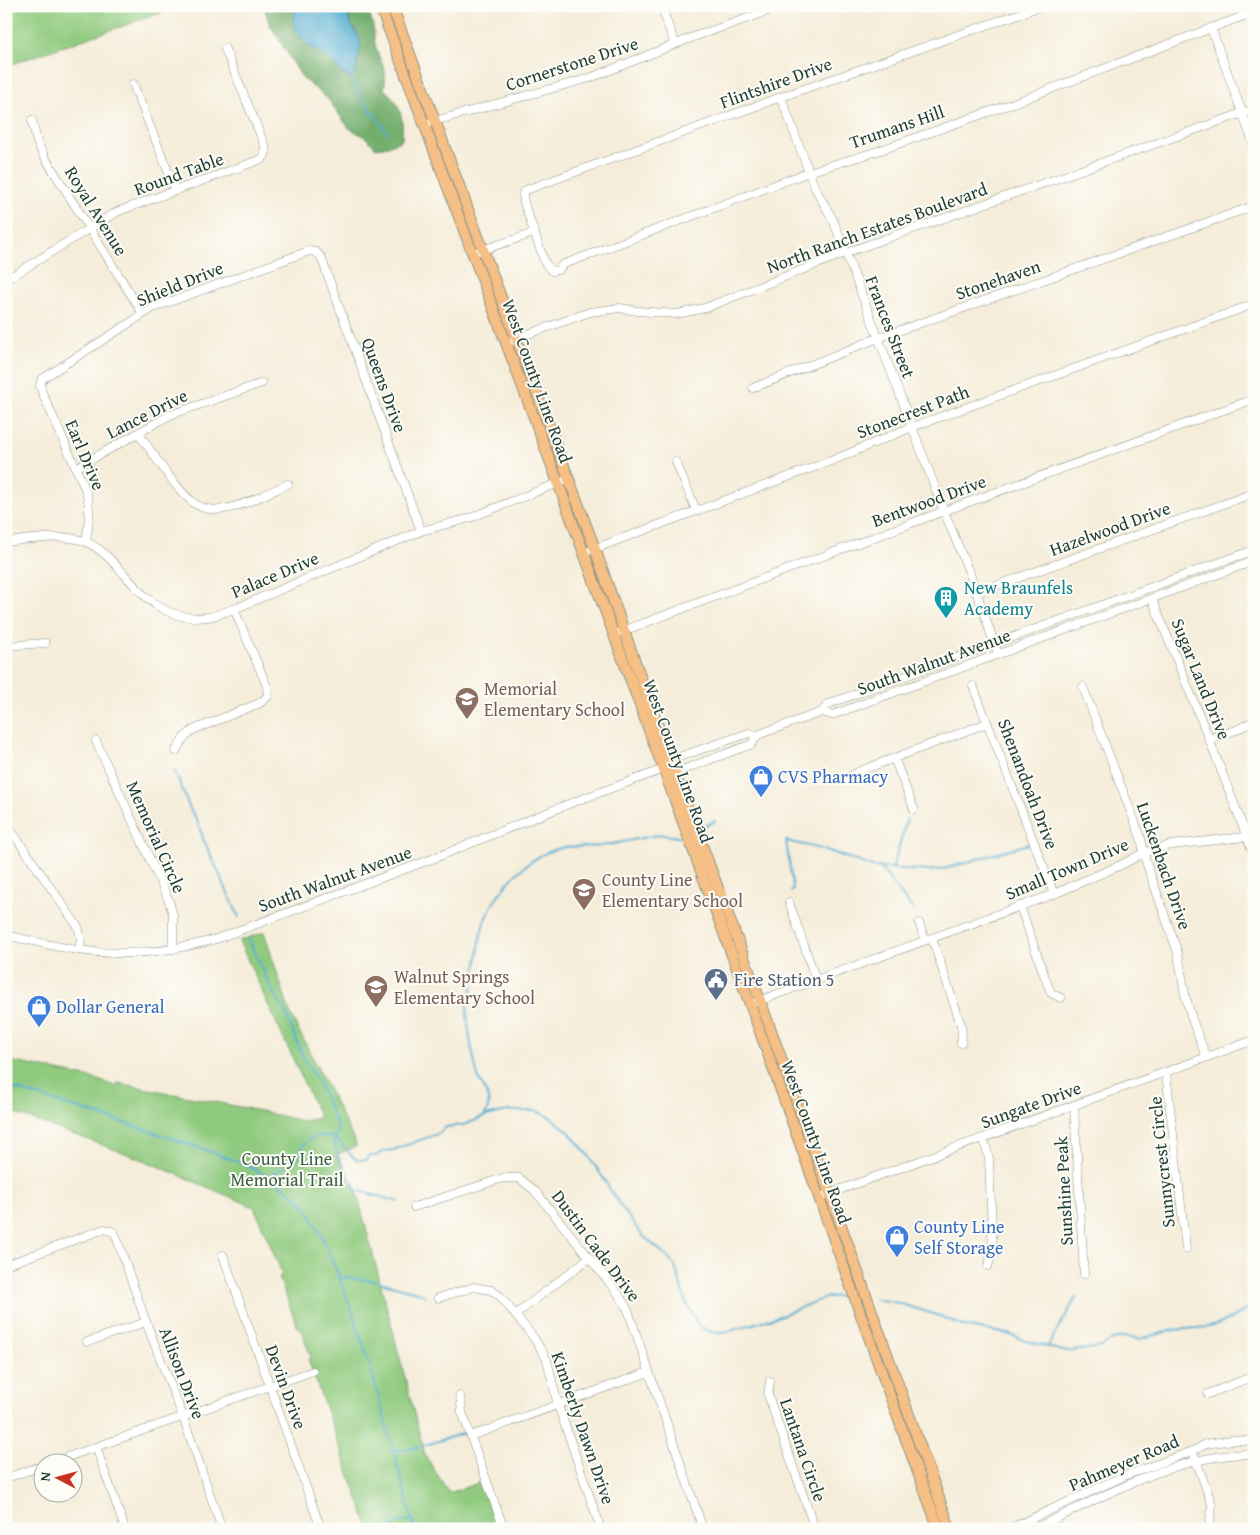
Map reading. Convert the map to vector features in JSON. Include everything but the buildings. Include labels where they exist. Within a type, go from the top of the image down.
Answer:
[{"type":"main road","name":"West County Line Road","points":[[380,6],[429,122],[478,251],[516,339],[569,479],[595,549],[620,633],[755,1002]]},
{"type":"main road","name":"West County Line Road","points":[[392,6],[429,122]]},
{"type":"main road","name":"West County Line Road","points":[[478,251],[506,344],[584,553],[620,633]]},
{"type":"main road","name":"West County Line Road","points":[[667,765],[674,773],[852,1275],[950,1529]]},
{"type":"main road","name":"West County Line Road","points":[[852,1275],[898,1419],[939,1529]]},
{"type":"street","points":[[661,6],[675,44]]},
{"type":"street","name":"Cornerstone Drive","points":[[429,122],[590,78],[675,44],[783,6]]},
{"type":"street","name":"Flintshire Drive","points":[[534,233],[524,203],[523,193],[531,188],[780,97],[1041,6]]},
{"type":"street","name":"Trumans Hill","points":[[534,233],[545,263],[552,271],[559,270],[562,265],[809,172],[1008,105],[1254,12]]},
{"type":"street","points":[[1211,28],[1254,145]]},
{"type":"street","name":"Round Table","points":[[6,280],[120,212],[258,161],[265,155],[265,146],[225,49]]},
{"type":"street","points":[[133,84],[176,191]]},
{"type":"street","name":"Frances Street","points":[[780,97],[819,196],[833,220],[998,654]]},
{"type":"street","name":"North Ranch Estates Boulevard","points":[[506,344],[590,312],[620,308],[637,312],[668,314],[695,311],[738,296],[845,253],[1254,109]]},
{"type":"street","name":"Royal Avenue","points":[[32,120],[37,142],[44,156],[143,314]]},
{"type":"street","name":"Stonehaven","points":[[753,388],[878,338],[1254,206]]},
{"type":"street","points":[[478,251],[534,233]]},
{"type":"street","name":"Shield Drive","points":[[40,382],[44,376],[143,314],[173,300],[309,250],[316,252]]},
{"type":"street","name":"Queens Drive","points":[[316,252],[321,257],[421,530]]},
{"type":"street","name":"Stonecrest Path","points":[[584,553],[836,459],[912,427],[1254,304]]},
{"type":"street","name":"Earl Drive","points":[[40,382],[42,392],[86,492],[90,506],[86,542]]},
{"type":"street","name":"Lance Drive","points":[[76,468],[179,411],[262,383]]},
{"type":"street","name":"Bentwood Drive","points":[[620,633],[944,511],[1254,399]]},
{"type":"street","points":[[138,433],[183,493],[196,504],[205,508],[217,510],[232,507],[288,484]]},
{"type":"street","points":[[676,462],[696,510]]},
{"type":"street","name":"Palace Drive","points":[[6,542],[49,538],[86,542],[109,559],[143,596],[161,609],[193,617],[210,617],[234,609],[421,530],[470,518],[569,479]]},
{"type":"street","name":"Hazelwood Drive","points":[[976,593],[1254,493]]},
{"type":"street","name":"South Walnut Avenue","points":[[6,935],[79,950],[136,953],[173,949],[216,940],[432,859],[750,733],[758,735],[822,712],[828,704],[1254,550]]},
{"type":"street","name":"South Walnut Avenue","points":[[822,712],[832,715],[1254,561]]},
{"type":"street","name":"Sugar Land Drive","points":[[1152,599],[1250,836],[1254,855]]},
{"type":"street","points":[[176,750],[182,740],[193,730],[260,703],[268,696],[267,686],[234,609]]},
{"type":"street","points":[[6,646],[45,643]]},
{"type":"street","name":"Shenandoah Drive","points":[[973,686],[1054,894]]},
{"type":"street","name":"Luckenbach Drive","points":[[1083,687],[1141,838],[1144,853],[1178,953],[1185,994],[1206,1057]]},
{"type":"street","points":[[1209,739],[1254,721]]},
{"type":"street","points":[[846,778],[987,723]]},
{"type":"street","name":"South Walnut Avenue","points":[[674,773],[752,744],[758,735]]},
{"type":"street","name":"Memorial Circle","points":[[96,740],[169,901],[173,915],[173,949]]},
{"type":"street","points":[[894,758],[914,809]]},
{"type":"street","points":[[6,823],[78,927],[79,950]]},
{"type":"street","name":"Small Town Drive","points":[[755,1002],[1054,894],[1144,853],[1172,844],[1250,836]]},
{"type":"street","points":[[789,902],[816,980]]},
{"type":"street","points":[[1020,906],[1046,983],[1051,993],[1061,998]]},
{"type":"street","points":[[919,924],[928,939],[961,1025],[961,1043]]},
{"type":"street","name":"Sungate Drive","points":[[824,1196],[1254,1040]]},
{"type":"street","name":"Sunnycrest Circle","points":[[1166,1072],[1186,1249]]},
{"type":"street","name":"Sunshine Peak","points":[[1074,1106],[1084,1274]]},
{"type":"street","points":[[984,1138],[989,1159],[994,1250],[988,1266]]},
{"type":"street","name":"Dustin Cade Drive","points":[[414,1207],[503,1178],[519,1178],[535,1190],[624,1302],[633,1321],[703,1529]]},
{"type":"street","name":"Allison Drive","points":[[6,1265],[104,1229],[111,1231],[117,1239],[222,1529]]},
{"type":"street","name":"Devin Drive","points":[[223,1255],[321,1529]]},
{"type":"street","points":[[515,1316],[589,1258]]},
{"type":"street","name":"Kimberly Dawn Drive","points":[[438,1298],[474,1287],[485,1288],[500,1296],[534,1338],[550,1369],[558,1405],[601,1529]]},
{"type":"street","points":[[87,1342],[146,1322]]},
{"type":"street","points":[[82,1452],[313,1371]]},
{"type":"street","points":[[471,1436],[649,1372]]},
{"type":"street","points":[[1208,1394],[1254,1376]]},
{"type":"street","name":"Lantana Circle","points":[[770,1381],[768,1395],[815,1529]]},
{"type":"street","points":[[460,1396],[462,1412],[504,1529]]},
{"type":"street","name":"Pahmeyer Road","points":[[1009,1529],[1124,1476],[1206,1444],[1232,1440],[1254,1441]]},
{"type":"street","points":[[96,1447],[125,1529]]},
{"type":"street","points":[[1192,1451],[1212,1506],[1210,1522]]},
{"type":"street","name":"Pahmeyer Road","points":[[1034,1529],[1128,1485],[1196,1461],[1215,1456],[1254,1454]]},
{"type":"street","points":[[6,1478],[32,1469]]},
{"type":"street","points":[[6,1524],[8,1529]]},
{"type":"green space","points":[[6,6],[181,6],[6,66]]},
{"type":"green space","points":[[264,6],[299,6],[294,12],[311,47],[336,65],[344,76],[355,73],[359,49],[358,36],[349,17],[351,6],[363,6],[371,18],[375,45],[384,69],[384,89],[398,106],[402,118],[402,140],[388,146],[376,148],[365,137],[349,128],[327,98],[303,79],[269,23]]},
{"type":"green space","name":"County Line Memorial Trail","points":[[264,932],[290,1013],[357,1146],[336,1155],[355,1185],[425,1455],[449,1493],[481,1482],[498,1529],[369,1529],[308,1359],[311,1358],[301,1328],[298,1328],[279,1278],[282,1273],[254,1207],[141,1159],[6,1110],[6,1060],[96,1079],[117,1087],[118,1083],[304,1121],[320,1118],[239,941]]},
{"type":"water","points":[[299,6],[351,6],[348,14],[350,23],[359,37],[361,47],[355,73],[351,78],[341,72],[328,58],[307,44],[298,34],[295,29],[294,17]]},
{"type":"waterway","points":[[351,77],[359,94],[388,133]]},
{"type":"waterway","points":[[175,771],[190,809],[197,820],[204,841],[239,917]]},
{"type":"waterway","points":[[893,867],[907,819]]},
{"type":"waterway","points":[[703,827],[715,821]]},
{"type":"waterway","points":[[485,1115],[489,1102],[476,1069],[467,1006],[477,965],[482,927],[498,896],[517,873],[529,863],[554,850],[567,847],[601,846],[661,835],[680,837]]},
{"type":"waterway","points":[[791,892],[793,889],[786,841],[826,850],[873,867],[929,871],[948,868],[1028,844]]},
{"type":"waterway","points":[[881,868],[914,911]]},
{"type":"waterway","points":[[249,940],[273,992],[284,1009],[301,1052],[317,1079],[336,1123],[338,1130],[336,1140]]},
{"type":"waterway","points":[[6,1086],[224,1156],[257,1170],[272,1179],[305,1205],[323,1239],[355,1319],[415,1529]]},
{"type":"waterway","points":[[308,1140],[319,1136],[332,1138],[337,1140],[357,1160],[366,1160],[369,1156],[377,1156],[384,1151],[393,1150],[437,1134],[446,1127],[464,1125],[485,1116],[508,1111],[537,1111],[550,1117],[568,1131],[589,1156],[622,1208],[643,1236],[669,1258],[675,1266],[685,1300],[697,1324],[702,1328],[711,1332],[721,1333],[780,1316],[829,1297],[846,1296]]},
{"type":"waterway","points":[[333,1138],[338,1156],[356,1190],[399,1202]]},
{"type":"waterway","points":[[269,1177],[297,1158],[305,1142]]},
{"type":"waterway","points":[[340,1277],[375,1281]]},
{"type":"waterway","points":[[380,1282],[425,1296]]},
{"type":"waterway","points":[[1048,1346],[1077,1296]]},
{"type":"waterway","points":[[876,1299],[898,1303],[940,1316],[963,1326],[1008,1334],[1063,1351],[1101,1347],[1110,1341],[1122,1337],[1139,1339],[1174,1330],[1208,1327],[1220,1324],[1254,1306]]},
{"type":"waterway","points":[[422,1446],[464,1433]]},
{"type":"waterway","points":[[394,1450],[407,1450],[418,1447]]},
{"type":"waterway","points":[[380,1529],[412,1519]]},
{"type":"place","name":"New Braunfels Academy","points":[[946,619]]},
{"type":"place","name":"Memorial Elementary School","points":[[467,720]]},
{"type":"place","name":"CVS Pharmacy","points":[[761,798]]},
{"type":"place","name":"County Line Elementary School","points":[[584,911]]},
{"type":"place","name":"Fire Station 5","points":[[716,1001]]},
{"type":"place","name":"Walnut Springs Elementary School","points":[[376,1008]]},
{"type":"place","name":"Dollar General","points":[[39,1028]]},
{"type":"place","name":"County Line Self Storage","points":[[897,1258]]}]
